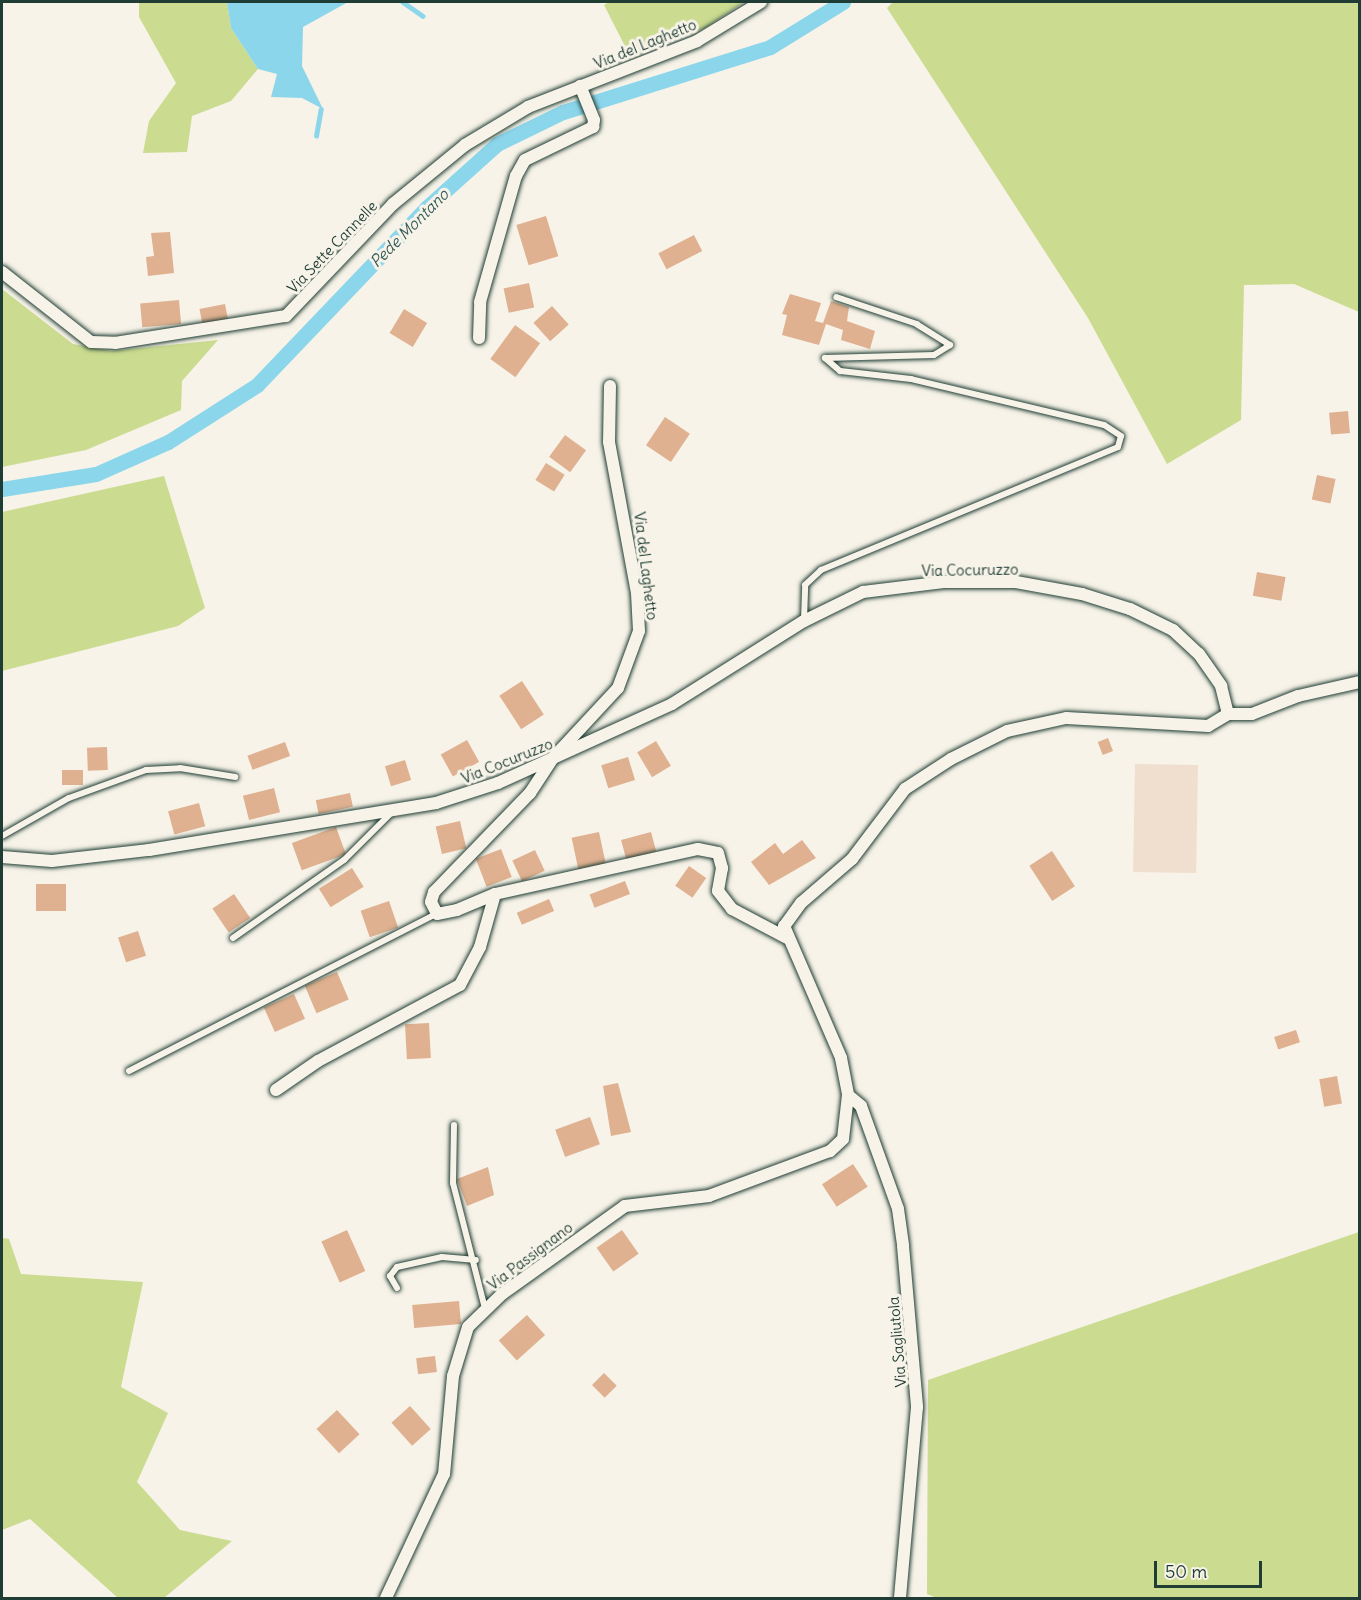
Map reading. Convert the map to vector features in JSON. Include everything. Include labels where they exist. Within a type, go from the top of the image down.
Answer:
[{"type":"street","name":"Via del Laghetto","points":[[578,89],[697,41],[761,2]]},
{"type":"street","points":[[479,338],[480,302],[516,176],[525,160],[592,127],[594,120],[578,89]]},
{"type":"street","name":"Via Sette Cannelle","points":[[2,272],[91,342],[115,343],[286,316],[393,204],[465,145],[528,106],[578,89]]},
{"type":"street","name":"Via del Laghetto","points":[[553,758],[618,688],[639,631],[637,593],[609,442],[610,386]]},
{"type":"street","name":"Via Cocuruzzo","points":[[2,857],[52,861],[149,850],[291,825],[390,814],[498,783],[672,704],[804,621],[863,592],[945,582],[1016,582],[1082,594],[1130,609],[1173,630],[1199,654],[1221,686],[1228,714]]},
{"type":"street","points":[[848,1095],[818,996],[787,938],[784,926],[801,903],[852,859],[905,789],[1007,731],[1066,718],[1208,726],[1228,714],[1252,714],[1298,696],[1359,682]]},
{"type":"street","points":[[553,758],[530,793],[434,892],[431,902],[437,914],[495,894],[698,849],[718,853],[722,868],[718,891],[732,909],[787,938]]},
{"type":"street","points":[[276,1090],[318,1061],[460,985],[480,947],[495,894]]},
{"type":"street","name":"Via Passignano","points":[[386,1599],[444,1474],[453,1376],[468,1327],[485,1310],[625,1206],[710,1196],[830,1151],[843,1139],[848,1095]]},
{"type":"street","name":"Via Sagliutola","points":[[848,1095],[861,1106],[898,1209],[903,1245],[917,1407],[903,1597]]},
{"type":"lane","points":[[804,621],[805,585],[821,570],[1118,447],[1121,436],[1104,425],[910,379],[840,371],[825,358],[934,355],[950,345],[917,324],[836,297]]},
{"type":"lane","points":[[2,836],[69,798],[146,770],[180,768],[235,777]]},
{"type":"lane","points":[[232,938],[344,860],[390,814]]},
{"type":"lane","points":[[129,1071],[437,914]]},
{"type":"lane","points":[[454,1125],[453,1183],[476,1260],[485,1310]]},
{"type":"lane","points":[[397,1288],[390,1276],[397,1267],[442,1257],[476,1260]]},
{"type":"shaded area","points":[[1135,764],[1198,765],[1196,873],[1133,872]]},
{"type":"green space","points":[[139,2],[227,2],[231,28],[258,69],[231,101],[192,116],[187,152],[143,153],[149,121],[176,83],[139,17]]},
{"type":"green space","points":[[609,2],[744,2],[705,28],[630,56],[604,5]]},
{"type":"green space","points":[[893,2],[1359,2],[1359,312],[1294,284],[1244,285],[1241,420],[1167,464],[1088,318],[887,8]]},
{"type":"green space","points":[[2,289],[73,344],[112,351],[218,340],[182,381],[181,410],[86,450],[2,467]]},
{"type":"green space","points":[[164,476],[205,608],[178,626],[2,671],[2,512]]},
{"type":"green space","points":[[1359,1232],[1359,1598],[937,1598],[927,1594],[928,1380]]},
{"type":"green space","points":[[2,1238],[9,1239],[21,1274],[143,1282],[121,1387],[168,1413],[137,1482],[180,1530],[232,1541],[164,1598],[118,1598],[30,1519],[2,1530]]},
{"type":"water","points":[[227,2],[348,2],[303,27],[302,66],[323,109],[302,98],[271,97],[277,74],[258,69],[231,28]]},
{"type":"building","points":[[546,216],[558,256],[529,265],[516,225]]},
{"type":"building","points":[[170,232],[174,273],[148,276],[146,257],[154,256],[151,233]]},
{"type":"building","points":[[694,235],[702,251],[667,269],[658,253]]},
{"type":"building","points":[[529,283],[534,307],[509,313],[504,288]]},
{"type":"building","points":[[790,294],[821,303],[815,321],[823,323],[831,301],[849,307],[847,321],[875,331],[870,349],[841,340],[843,330],[826,324],[819,345],[782,335],[787,315],[782,314]]},
{"type":"building","points":[[179,300],[181,324],[142,327],[140,303]]},
{"type":"building","points":[[225,304],[228,319],[202,324],[199,309]]},
{"type":"building","points":[[552,306],[569,325],[550,341],[533,323]]},
{"type":"building","points":[[404,309],[427,323],[413,347],[390,333]]},
{"type":"building","points":[[515,325],[540,343],[515,377],[490,359]]},
{"type":"building","points":[[1348,411],[1350,433],[1331,435],[1329,413]]},
{"type":"building","points":[[665,417],[690,434],[671,462],[646,445]]},
{"type":"building","points":[[565,435],[586,450],[570,472],[549,457]]},
{"type":"building","points":[[546,463],[565,475],[554,492],[535,480]]},
{"type":"building","points":[[1317,475],[1336,479],[1330,503],[1312,499]]},
{"type":"building","points":[[1257,572],[1286,577],[1281,601],[1253,596]]},
{"type":"building","points":[[522,681],[544,715],[521,729],[499,696]]},
{"type":"building","points":[[1108,738],[1113,751],[1103,755],[1098,742]]},
{"type":"building","points":[[467,740],[479,762],[453,776],[441,755]]},
{"type":"building","points":[[656,741],[671,766],[652,777],[637,752]]},
{"type":"building","points":[[285,742],[290,756],[253,770],[247,756]]},
{"type":"building","points":[[107,747],[108,770],[88,771],[87,748]]},
{"type":"building","points":[[628,757],[635,780],[608,788],[601,765]]},
{"type":"building","points":[[405,760],[411,780],[391,786],[385,766]]},
{"type":"building","points":[[62,770],[83,770],[83,785],[62,785]]},
{"type":"building","points":[[274,788],[280,812],[249,820],[243,796]]},
{"type":"building","points":[[350,793],[353,807],[319,814],[316,800]]},
{"type":"building","points":[[199,803],[205,826],[174,834],[168,811]]},
{"type":"building","points":[[460,821],[466,848],[442,854],[436,827]]},
{"type":"building","points":[[336,827],[346,854],[302,870],[292,843]]},
{"type":"building","points":[[599,832],[606,864],[578,870],[572,838]]},
{"type":"building","points":[[651,832],[656,851],[626,859],[621,840]]},
{"type":"building","points":[[802,840],[816,858],[769,885],[751,862],[775,843],[783,854]]},
{"type":"building","points":[[501,849],[512,877],[487,887],[476,859]]},
{"type":"building","points":[[535,850],[545,871],[522,881],[512,861]]},
{"type":"building","points":[[1052,851],[1075,886],[1052,901],[1029,866]]},
{"type":"building","points":[[689,866],[706,878],[692,898],[675,886]]},
{"type":"building","points":[[352,868],[364,887],[331,907],[319,889]]},
{"type":"building","points":[[625,881],[630,894],[595,908],[590,895]]},
{"type":"building","points":[[36,884],[66,884],[66,911],[36,911]]},
{"type":"building","points":[[234,894],[250,918],[229,933],[212,909]]},
{"type":"building","points":[[549,899],[554,911],[522,925],[517,913]]},
{"type":"building","points":[[389,901],[398,927],[370,937],[361,911]]},
{"type":"building","points":[[138,931],[146,956],[126,962],[118,937]]},
{"type":"building","points":[[337,972],[349,1000],[317,1013],[305,986]]},
{"type":"building","points":[[294,994],[305,1019],[275,1032],[264,1007]]},
{"type":"building","points":[[429,1023],[431,1058],[407,1059],[405,1024]]},
{"type":"building","points":[[1296,1030],[1300,1042],[1278,1049],[1274,1037]]},
{"type":"building","points":[[1337,1076],[1342,1104],[1324,1107],[1319,1079]]},
{"type":"building","points":[[618,1083],[631,1132],[611,1136],[603,1086]]},
{"type":"building","points":[[590,1117],[600,1144],[565,1157],[555,1130]]},
{"type":"building","points":[[853,1164],[868,1187],[837,1207],[822,1184]]},
{"type":"building","points":[[488,1167],[494,1195],[467,1206],[457,1179]]},
{"type":"building","points":[[347,1230],[365,1271],[340,1282],[321,1241]]},
{"type":"building","points":[[622,1230],[639,1254],[613,1272],[597,1248]]},
{"type":"building","points":[[459,1301],[461,1324],[414,1328],[412,1305]]},
{"type":"building","points":[[527,1315],[545,1335],[517,1360],[499,1340]]},
{"type":"building","points":[[435,1356],[437,1372],[418,1374],[416,1358]]},
{"type":"building","points":[[604,1373],[617,1386],[605,1398],[592,1385]]},
{"type":"building","points":[[410,1406],[431,1429],[412,1446],[391,1423]]},
{"type":"building","points":[[337,1410],[360,1434],[339,1453],[317,1429]]},
{"type":"waterway","points":[[403,2],[423,16]]},
{"type":"waterway","name":"Pede Montano","points":[[2,489],[96,474],[168,442],[257,385],[426,208],[497,144],[563,112],[770,47],[843,2]]},
{"type":"waterway","points":[[316,136],[321,109]]}]
